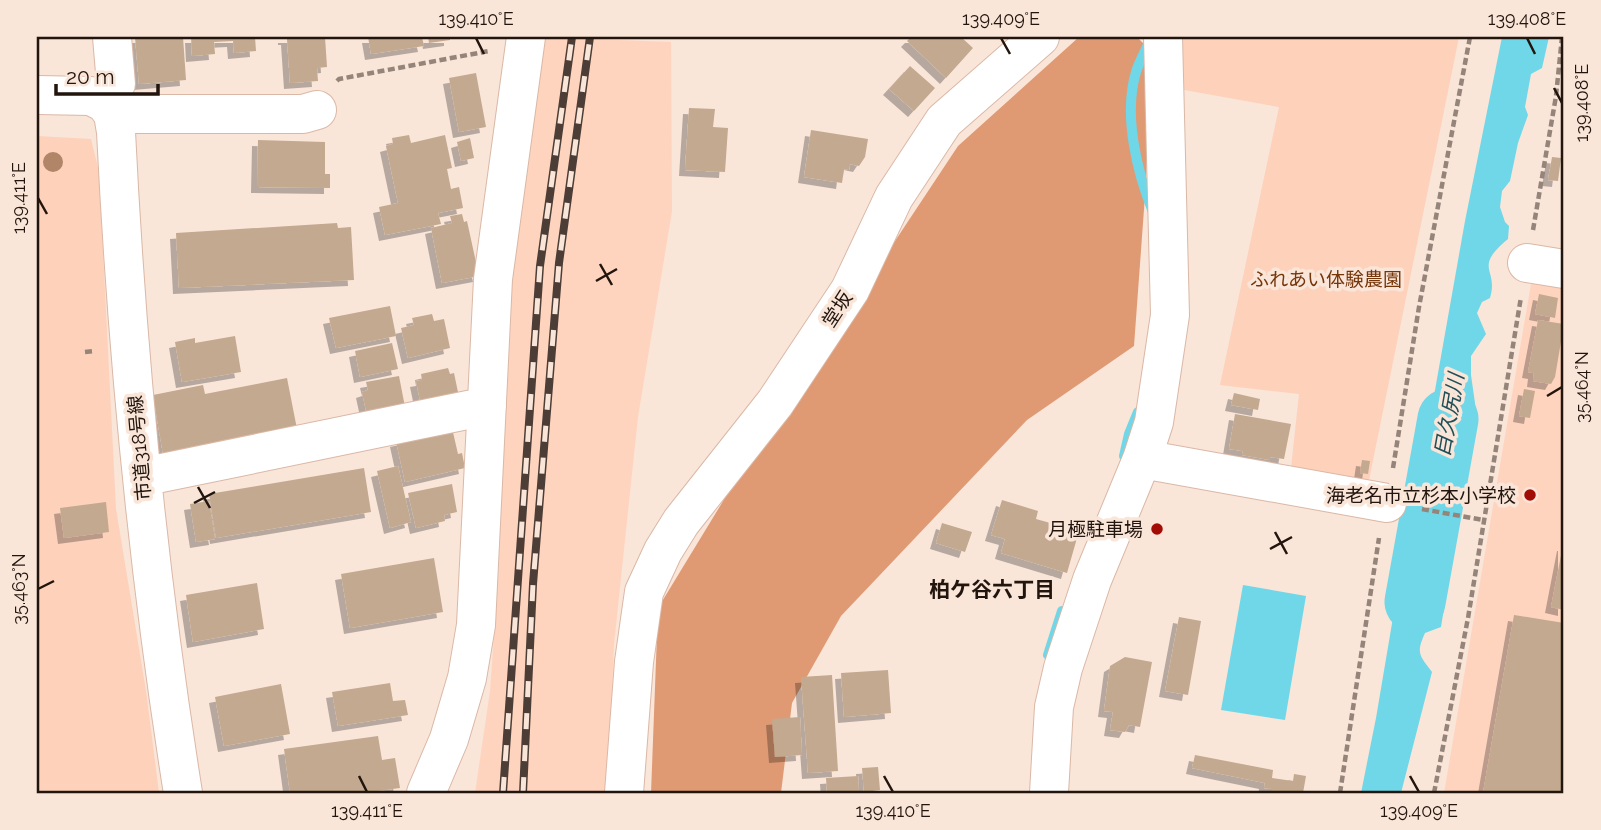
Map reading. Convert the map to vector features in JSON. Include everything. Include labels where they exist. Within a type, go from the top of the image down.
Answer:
[{"type":"street","points":[[109,108],[116,84],[113,37]]},
{"type":"street","points":[[426,793],[449,739],[463,691],[476,625],[493,279],[526,37]]},
{"type":"street","name":"堂坂","points":[[624,793],[634,662],[644,592],[663,551],[681,522],[775,403],[850,290],[894,197],[944,121],[1040,37]]},
{"type":"street","points":[[1049,793],[1054,707],[1063,668],[1092,580],[1142,459],[1154,422],[1170,315],[1163,37]]},
{"type":"street","points":[[37,95],[91,96],[109,108],[303,114],[317,110]]},
{"type":"street","name":"市道318号線","points":[[109,108],[142,477],[164,672],[183,793]]},
{"type":"street","points":[[1527,263],[1564,269]]},
{"type":"street","points":[[142,477],[487,406]]},
{"type":"street","points":[[1142,459],[1398,505]]},
{"type":"path","points":[[1340,793],[1398,505],[1419,307],[1471,37]]},
{"type":"path","points":[[1434,793],[1468,618],[1556,96],[1562,37]]},
{"type":"path","points":[[317,110],[339,79],[488,51]]},
{"type":"path","points":[[1398,505],[1483,520]]},
{"type":"shaded area","points":[[541,37],[671,42],[672,211],[638,417],[614,644],[608,793],[475,793],[490,691],[499,566],[506,220]]},
{"type":"shaded area","points":[[1079,37],[1137,37],[1150,50],[1146,182],[1134,346],[1027,420],[841,616],[792,703],[781,793],[651,793],[658,608],[728,493],[958,146]]},
{"type":"shaded area","name":"海老名市立杉本小学校","points":[[1532,278],[1564,283],[1564,793],[1444,793]]},
{"type":"green space","name":"ふれあい体験農園","points":[[1185,37],[1459,37],[1369,480],[1291,468],[1299,394],[1220,385],[1279,107],[1179,89],[1178,49]]},
{"type":"green space","points":[[37,136],[91,139],[99,172],[116,509],[146,691],[159,793],[37,793]]},
{"type":"water","points":[[1502,37],[1549,37],[1542,68],[1531,74],[1525,107],[1528,115],[1518,143],[1510,181],[1502,191],[1500,207],[1509,226],[1508,239],[1491,257],[1490,298],[1482,302],[1477,313],[1486,334],[1471,356],[1476,410],[1467,477],[1460,487],[1459,508],[1417,500],[1424,477],[1424,452],[1465,221]]},
{"type":"water","points":[[1416,517],[1458,522],[1441,627],[1425,633],[1420,645],[1422,657],[1432,672],[1401,793],[1361,793],[1398,588],[1409,568],[1410,559],[1406,545],[1415,529]]},
{"type":"water","points":[[1243,585],[1306,596],[1285,720],[1221,710]]},
{"type":"building","points":[[135,37],[183,37],[186,80],[139,84]]},
{"type":"building","points":[[191,37],[255,37],[256,51],[234,53],[233,41],[214,42],[215,54],[192,56]]},
{"type":"building","points":[[284,37],[325,37],[327,67],[317,68],[318,81],[290,83],[287,39]]},
{"type":"building","points":[[368,37],[422,37],[424,46],[371,54]]},
{"type":"building","points":[[428,37],[450,37],[450,40],[429,43]]},
{"type":"building","points":[[911,37],[961,37],[973,48],[946,78],[907,41]]},
{"type":"building","points":[[910,66],[935,88],[914,111],[889,89]]},
{"type":"building","points":[[476,73],[486,127],[459,132],[449,78]]},
{"type":"building","points":[[689,108],[715,109],[713,127],[728,128],[725,172],[685,170]]},
{"type":"building","points":[[811,130],[868,139],[865,157],[859,166],[850,164],[849,170],[844,169],[842,183],[804,177]]},
{"type":"building","points":[[409,135],[411,143],[445,135],[452,168],[447,169],[451,189],[459,187],[463,208],[438,213],[441,224],[385,235],[379,207],[398,203],[386,146],[393,144],[392,138]]},
{"type":"building","points":[[470,138],[474,158],[461,161],[457,142]]},
{"type":"building","points":[[258,140],[325,142],[325,174],[330,174],[330,188],[257,187]]},
{"type":"building","points":[[1552,157],[1561,158],[1558,181],[1548,180]]},
{"type":"building","points":[[462,214],[464,222],[467,221],[479,276],[442,283],[431,228],[452,223],[450,216]]},
{"type":"building","points":[[337,223],[338,228],[351,227],[354,280],[179,288],[176,233]]},
{"type":"building","points":[[1539,294],[1558,298],[1555,318],[1535,314]]},
{"type":"building","points":[[390,306],[396,336],[336,348],[329,318]]},
{"type":"building","points":[[432,314],[434,321],[444,319],[450,348],[408,358],[401,328],[414,325],[412,318]]},
{"type":"building","points":[[1538,320],[1564,324],[1555,377],[1551,384],[1533,381],[1534,373],[1528,372]]},
{"type":"building","points":[[235,336],[241,372],[182,382],[175,342],[195,338],[195,343]]},
{"type":"building","points":[[392,343],[398,369],[360,377],[355,351]]},
{"type":"building","points":[[448,368],[450,374],[454,373],[459,397],[421,405],[416,381],[422,380],[421,374]]},
{"type":"building","points":[[399,376],[405,407],[367,415],[362,392],[368,390],[366,382]]},
{"type":"building","points":[[287,378],[297,429],[163,454],[153,395],[203,385],[205,394]]},
{"type":"building","points":[[1524,389],[1535,391],[1530,418],[1519,416]]},
{"type":"building","points":[[1234,393],[1260,399],[1258,410],[1231,405]]},
{"type":"building","points":[[1235,414],[1291,424],[1284,459],[1270,457],[1270,460],[1242,455],[1243,451],[1229,449]]},
{"type":"building","points":[[452,428],[458,454],[462,453],[465,468],[405,482],[396,441]]},
{"type":"building","points":[[1362,460],[1370,461],[1368,474],[1360,473]]},
{"type":"building","points":[[398,466],[411,522],[390,528],[377,471]]},
{"type":"building","points":[[364,468],[371,512],[216,538],[209,494]]},
{"type":"building","points":[[452,484],[457,512],[444,515],[445,521],[416,528],[408,493]]},
{"type":"building","points":[[1002,500],[1038,511],[1036,519],[1079,531],[1067,573],[1001,553],[1005,539],[991,535]]},
{"type":"building","points":[[209,501],[215,539],[196,542],[190,504]]},
{"type":"building","points":[[106,502],[109,532],[64,538],[60,508]]},
{"type":"building","points":[[942,523],[972,532],[965,552],[936,543]]},
{"type":"building","points":[[1564,545],[1564,610],[1551,607]]},
{"type":"building","points":[[434,558],[443,612],[350,628],[341,574]]},
{"type":"building","points":[[257,583],[264,629],[193,642],[186,595]]},
{"type":"building","points":[[1514,615],[1564,623],[1564,793],[1483,793]]},
{"type":"building","points":[[1179,617],[1201,621],[1188,695],[1165,691]]},
{"type":"building","points":[[1125,657],[1152,662],[1140,727],[1129,725],[1125,732],[1110,730],[1113,712],[1104,711],[1110,666]]},
{"type":"building","points":[[888,670],[891,713],[844,717],[841,673]]},
{"type":"building","points":[[832,675],[838,771],[808,773],[801,677]]},
{"type":"building","points":[[390,683],[393,701],[405,700],[408,715],[338,726],[332,692]]},
{"type":"building","points":[[281,684],[290,734],[224,746],[215,697]]},
{"type":"building","points":[[800,717],[802,755],[775,757],[772,719]]},
{"type":"building","points":[[378,736],[382,760],[395,758],[400,788],[362,793],[290,793],[284,749]]},
{"type":"building","points":[[1195,755],[1273,770],[1272,778],[1293,781],[1294,774],[1306,776],[1303,793],[1272,793],[1272,789],[1264,788],[1265,783],[1192,768]]},
{"type":"building","points":[[878,767],[880,790],[864,792],[862,768]]},
{"type":"building","points":[[858,776],[859,793],[827,793],[826,778]]},
{"type":"waterway","points":[[1149,42],[1132,89],[1131,125],[1137,161],[1153,212]]},
{"type":"waterway","points":[[1124,456],[1138,412]]},
{"type":"waterway","name":"目久尻川","points":[[1415,602],[1448,419]]},
{"type":"waterway","points":[[1048,655],[1062,611]]},
{"type":"railway","points":[[503,793],[540,266],[572,37]]},
{"type":"railway","points":[[523,793],[533,584],[559,263],[590,37]]},
{"type":"place","name":"海老名市立杉本小学校","points":[[1530,495]]},
{"type":"place","name":"月極駐車場","points":[[1157,529]]},
{"type":"district","name":"柏ケ谷六丁目","points":[[992,589]]}]
